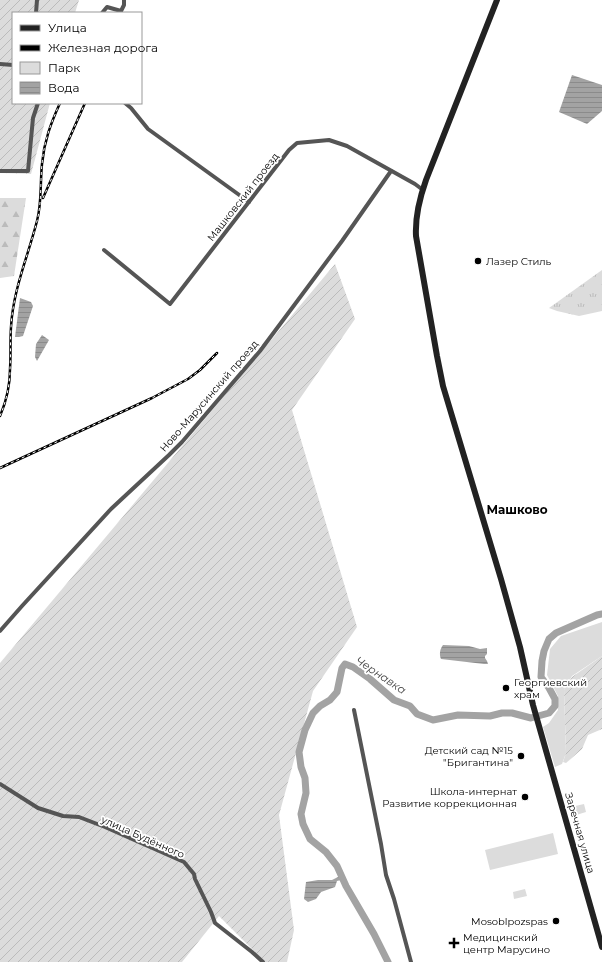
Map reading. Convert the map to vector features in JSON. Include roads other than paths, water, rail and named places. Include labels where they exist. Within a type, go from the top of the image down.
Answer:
[{"type":"street","points":[[36,12],[37,0]]},
{"type":"street","points":[[103,12],[106,7],[121,12],[124,5],[124,0]]},
{"type":"street","name":"Заречная улица","points":[[497,0],[423,190],[416,222],[416,236],[439,371],[503,585],[520,647],[533,705],[602,947]]},
{"type":"street","points":[[0,64],[12,65]]},
{"type":"street","points":[[0,171],[28,171],[33,118],[38,104]]},
{"type":"street","points":[[126,104],[148,129],[249,202]]},
{"type":"street","name":"Машковский проезд","points":[[104,250],[170,304],[289,150],[297,143],[329,140],[347,146],[423,190]]},
{"type":"street","name":"Ново-Марусинский проезд","points":[[0,631],[111,509],[182,442],[260,351],[342,241],[391,171]]},
{"type":"street","points":[[354,710],[381,844],[384,866],[411,962]]},
{"type":"street","name":"улица Будённого","points":[[0,784],[38,808],[63,816],[79,817],[184,862],[194,874],[215,923],[263,962]]},
{"type":"water","points":[[572,75],[602,85],[602,111],[587,124],[559,112]]},
{"type":"water","points":[[20,298],[31,302],[33,306],[23,336],[15,337]]},
{"type":"water","points":[[42,335],[49,340],[37,361],[35,357],[36,344]]},
{"type":"water","points":[[443,645],[469,646],[480,649],[487,648],[485,658],[488,664],[441,659],[440,652]]},
{"type":"water","points":[[340,876],[341,880],[337,881],[335,887],[321,892],[316,899],[308,902],[304,899],[306,882],[332,880]]},
{"type":"waterway","name":"Чернавка","points":[[388,962],[374,934],[346,886],[337,866],[326,852],[310,839],[303,824],[301,814],[306,793],[305,778],[301,767],[299,752],[305,730],[313,713],[320,706],[330,700],[337,692],[342,668],[345,664],[353,667],[370,679],[394,700],[410,706],[417,714],[433,720],[458,715],[490,716],[502,713],[512,713],[531,718],[549,713],[555,706],[555,699],[541,677],[544,651],[549,639],[556,633],[602,614]]},
{"type":"railway","points":[[0,416],[6,399],[9,381],[12,313],[21,273],[39,214],[44,148],[60,104]]},
{"type":"railway","points":[[43,198],[85,104]]},
{"type":"railway","points":[[0,468],[152,398],[188,379],[200,370],[217,353]]},
{"type":"place","name":"Лазер Стиль","points":[[478,261]]},
{"type":"place","name":"Георгиевский храм","points":[[506,688]]},
{"type":"place","name":"Детский сад №15 \"Бригантина\"","points":[[521,756]]},
{"type":"place","name":"Школа-интернат Развитие коррекционная","points":[[525,797]]},
{"type":"place","name":"Mosoblpozspas","points":[[556,921]]},
{"type":"place","name":"Медицинский центр Марусино","points":[[454,943]]},
{"type":"district","name":"Машково","points":[[517,509]]}]
